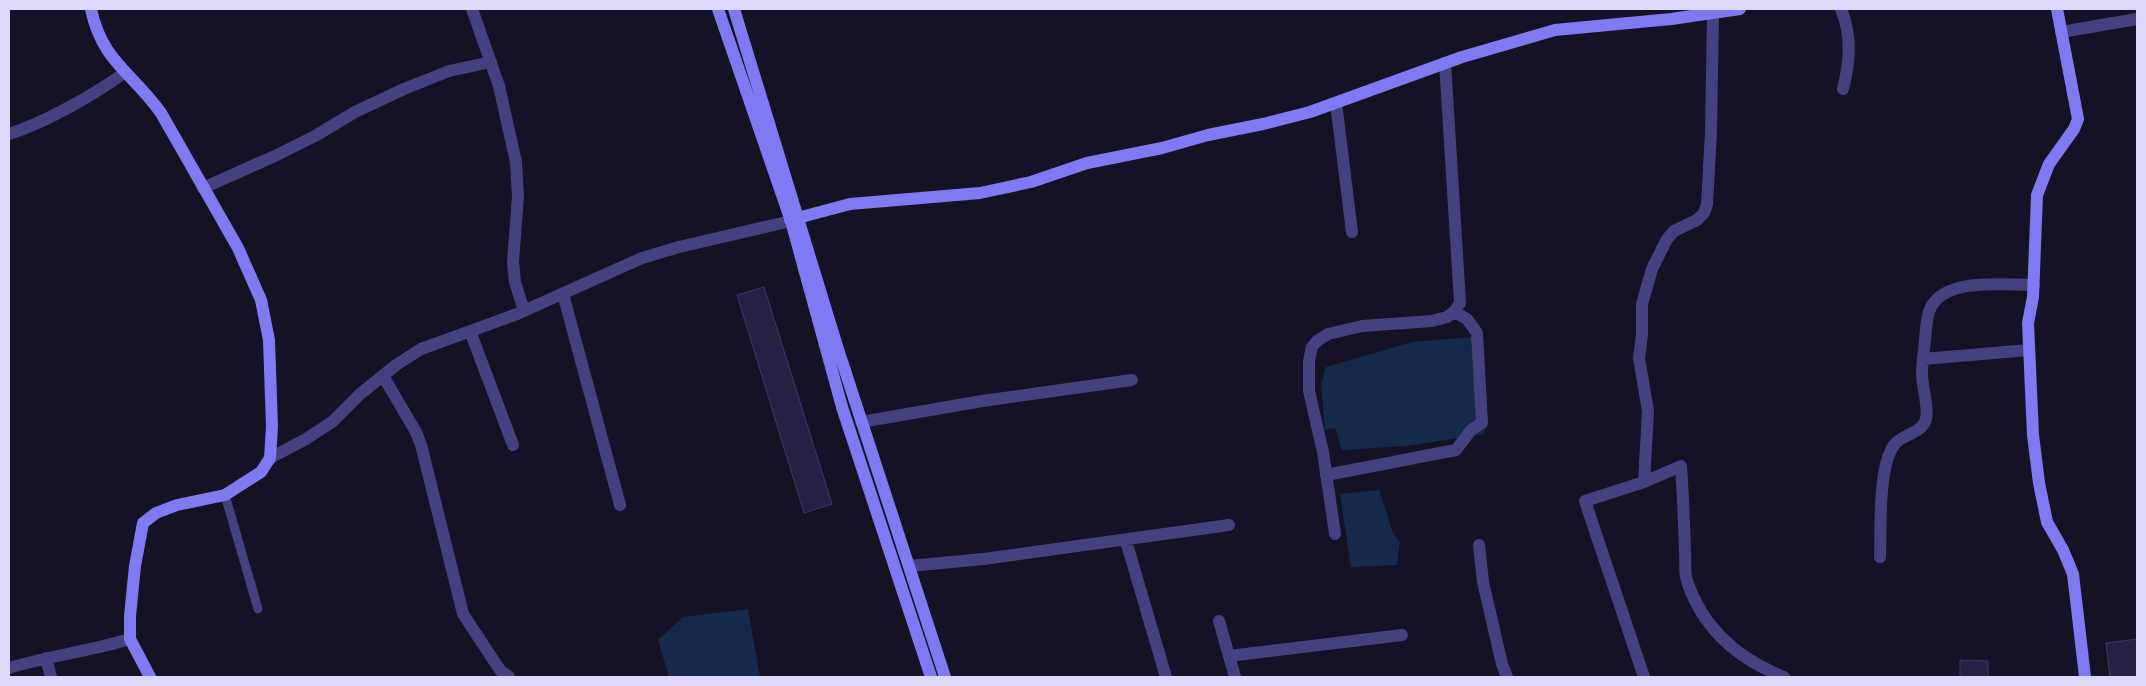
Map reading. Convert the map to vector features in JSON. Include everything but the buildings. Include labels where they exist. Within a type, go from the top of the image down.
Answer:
[{"type":"street","points":[[91,9],[95,27],[102,41],[124,72],[151,99],[161,113],[238,248],[261,300],[269,340],[272,426],[270,458],[261,472],[225,495],[177,505],[156,513],[143,523],[134,575],[130,639],[150,677]]},
{"type":"street","points":[[472,9],[499,86],[518,175],[513,262],[515,282],[524,311]]},
{"type":"street","points":[[718,9],[793,219],[945,677]]},
{"type":"street","points":[[734,9],[793,219],[842,407],[931,677]]},
{"type":"street","points":[[270,458],[306,439],[332,422],[359,395],[421,349],[524,311],[642,258],[850,204],[980,193],[1031,182],[1087,163],[1162,148],[1208,135],[1310,112],[1445,62],[1555,30],[1714,14],[1740,9]]},
{"type":"street","points":[[1841,9],[1847,25],[1849,40],[1849,66],[1843,89]]},
{"type":"street","points":[[2057,9],[2078,119],[2074,129],[2049,164],[2037,196],[2034,285],[2028,323],[2029,350],[2033,435],[2039,483],[2047,522],[2063,550],[2073,574],[2085,677]]},
{"type":"street","points":[[1644,482],[1648,411],[1639,358],[1642,335],[1642,304],[1652,269],[1667,239],[1674,231],[1697,220],[1704,213],[1707,204],[1714,14]]},
{"type":"street","points":[[2061,32],[2129,16]]},
{"type":"street","points":[[203,188],[277,155],[315,136],[355,112],[404,89],[448,70],[491,62]]},
{"type":"street","points":[[1335,534],[1326,475],[1309,391],[1309,361],[1312,348],[1317,341],[1328,334],[1362,326],[1432,321],[1446,317],[1454,312],[1460,303],[1445,62]]},
{"type":"street","points":[[9,134],[24,130],[104,88],[124,72]]},
{"type":"street","points":[[1336,103],[1352,232]]},
{"type":"street","points":[[1880,557],[1881,497],[1890,453],[1895,444],[1924,425],[1927,418],[1923,390],[1923,359],[1927,322],[1931,307],[1938,298],[1950,290],[1965,286],[2034,285]]},
{"type":"street","points":[[563,294],[620,506]]},
{"type":"street","points":[[1326,475],[1456,450],[1471,430],[1482,423],[1477,333],[1467,319],[1454,312]]},
{"type":"street","points":[[470,331],[513,445]]},
{"type":"street","points":[[1923,359],[2029,350]]},
{"type":"street","points":[[383,376],[416,432],[421,446],[463,614],[500,670],[509,677]]},
{"type":"street","points":[[861,422],[982,401],[1132,380]]},
{"type":"street","points":[[1644,677],[1585,501],[1644,482],[1682,466],[1686,580],[1714,630],[1732,649],[1784,677]]},
{"type":"street","points":[[909,566],[984,559],[1228,526]]},
{"type":"street","points":[[1126,540],[1166,677]]},
{"type":"street","points":[[1479,545],[1483,582],[1502,664],[1507,677]]},
{"type":"street","points":[[1218,621],[1235,677]]},
{"type":"street","points":[[1229,656],[1402,635]]},
{"type":"street","points":[[9,668],[46,658],[100,648],[130,639]]},
{"type":"street","points":[[46,658],[51,677]]},
{"type":"lane","points":[[225,495],[258,609]]},
{"type":"water","points":[[1473,337],[1486,413],[1484,434],[1406,446],[1342,450],[1335,428],[1325,430],[1321,384],[1326,367],[1412,342]]},
{"type":"water","points":[[1379,490],[1393,533],[1400,542],[1397,565],[1351,567],[1340,494]]},
{"type":"water","points":[[748,609],[760,677],[669,677],[658,640],[683,617]]}]
